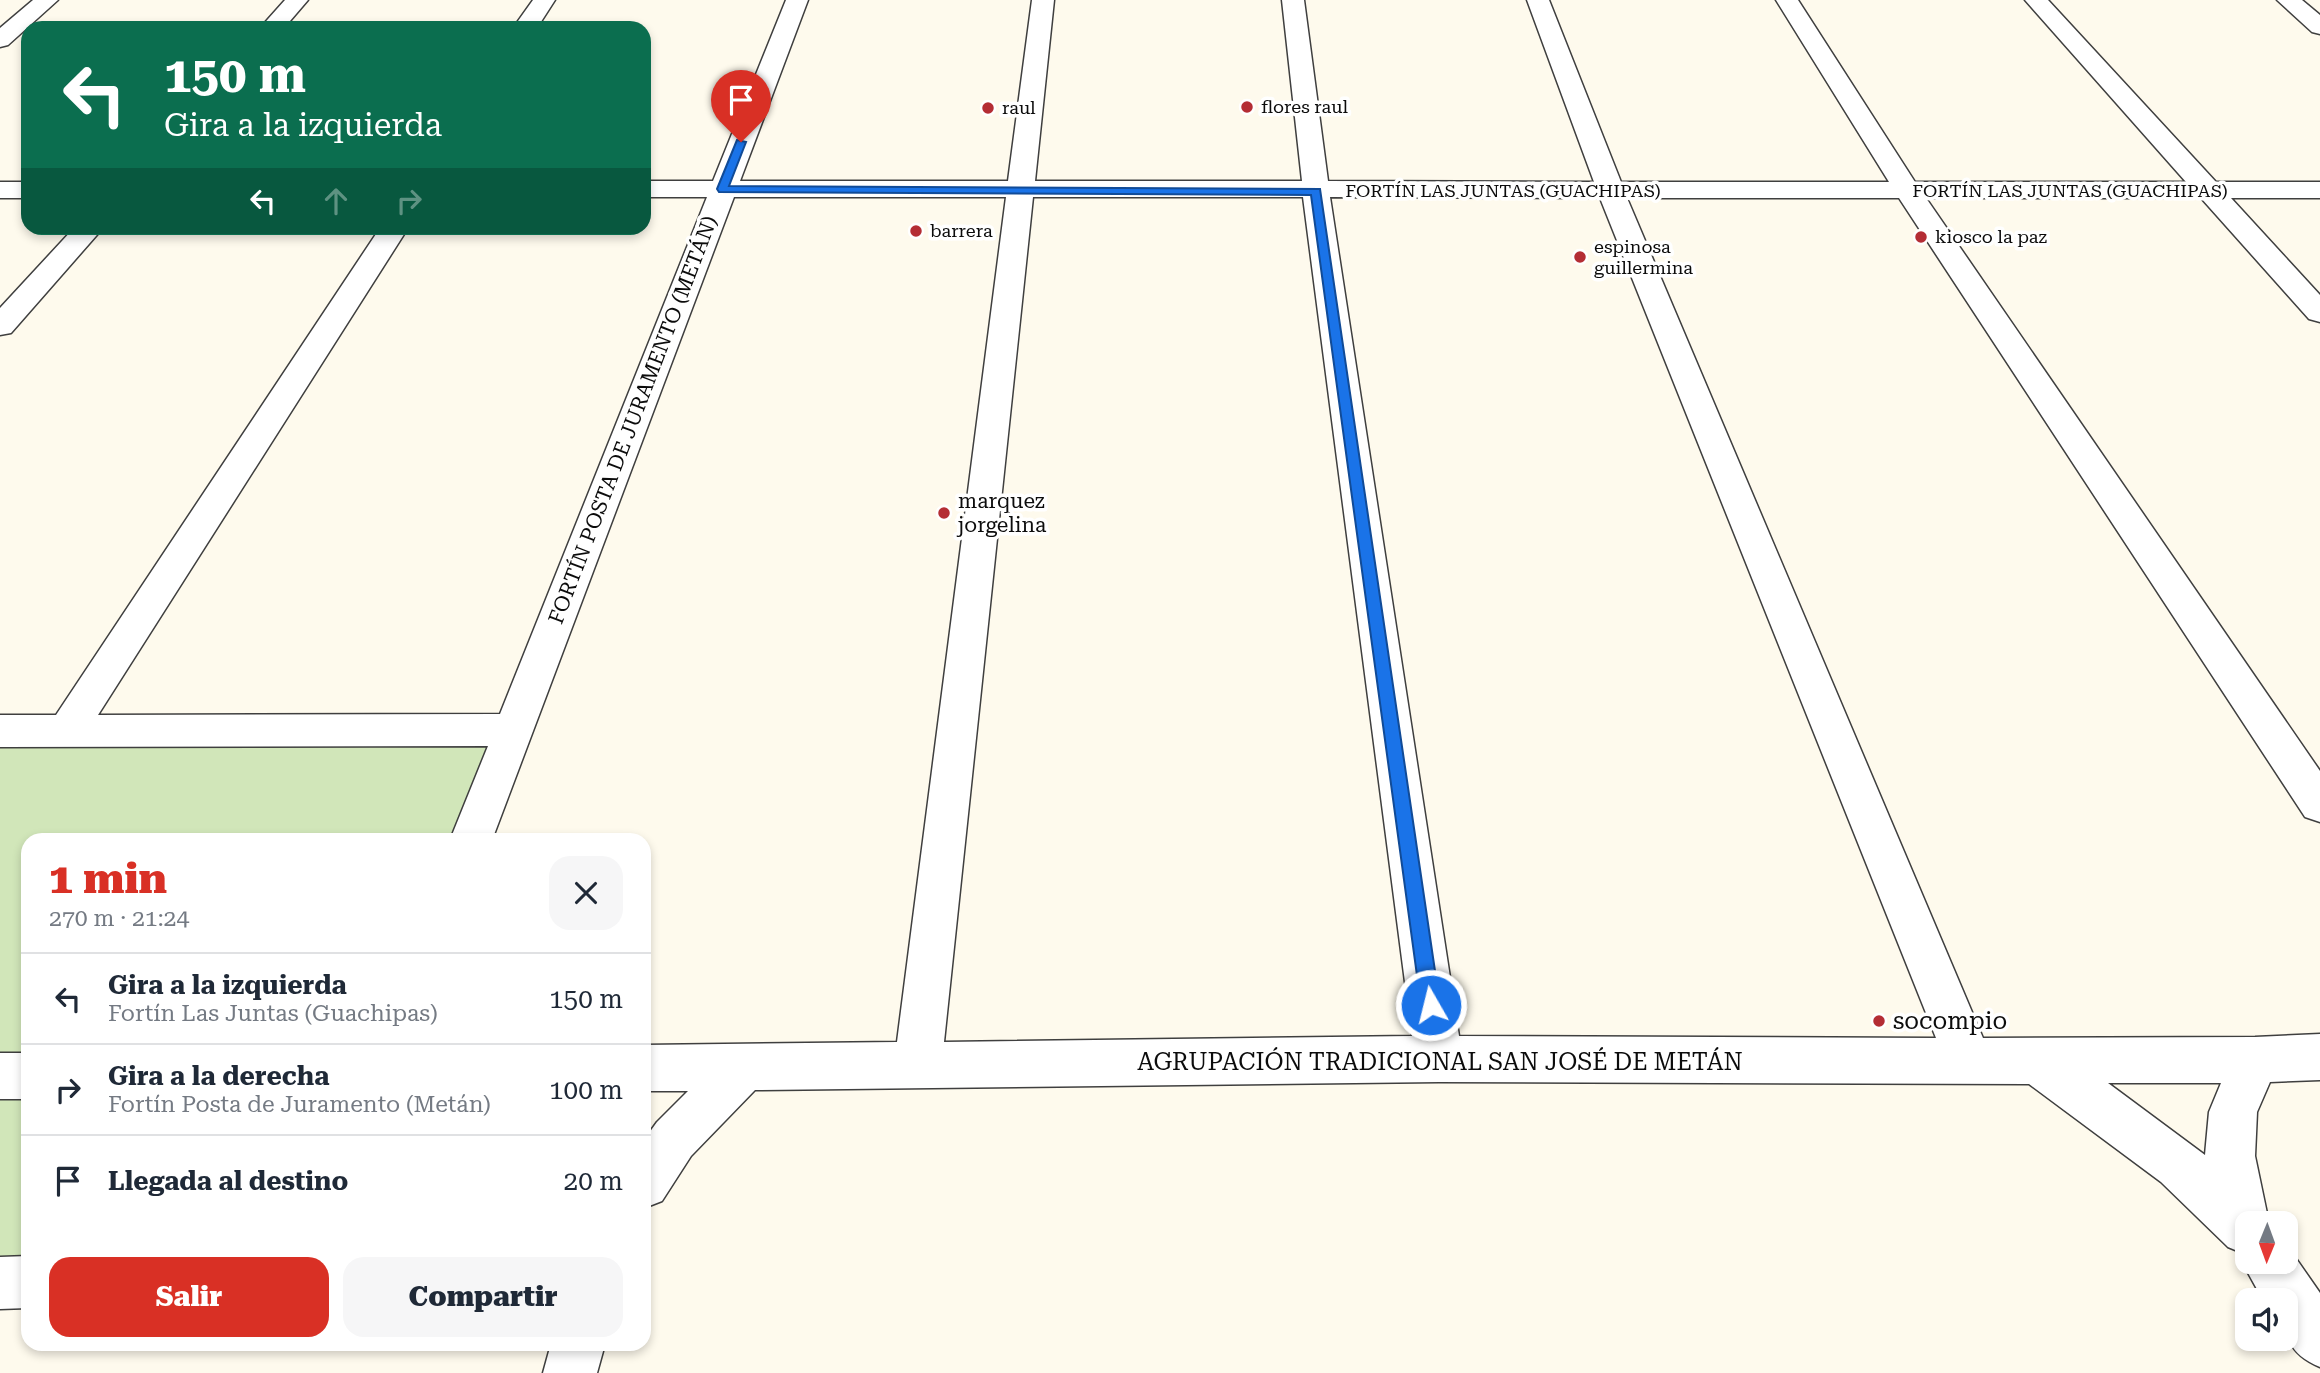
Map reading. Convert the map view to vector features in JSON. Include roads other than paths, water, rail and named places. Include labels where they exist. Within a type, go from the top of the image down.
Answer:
[{"type":"street","points":[[22,21],[47,0]]},
{"type":"street","points":[[278,21],[297,0]]},
{"type":"street","points":[[530,21],[544,0]]},
{"type":"street","name":"FORTÍN POSTA DE JURAMENTO (METÁN)","points":[[474,833],[797,0]]},
{"type":"street","points":[[918,1065],[1043,0]]},
{"type":"street","points":[[1293,0],[1316,191],[1439,1059]]},
{"type":"street","points":[[1538,0],[1611,191],[1969,1061]]},
{"type":"street","points":[[1787,0],[1908,191],[2320,804]]},
{"type":"street","points":[[2036,0],[2320,313]]},
{"type":"street","points":[[2288,0],[2320,27]]},
{"type":"street","points":[[0,40],[21,22]]},
{"type":"street","name":"FORTÍN LAS JUNTAS (GUACHIPAS)","points":[[651,189],[2320,190]]},
{"type":"street","points":[[0,190],[21,190]]},
{"type":"street","points":[[0,326],[83,235]]},
{"type":"street","points":[[67,731],[389,235]]},
{"type":"street","points":[[0,731],[512,730]]},
{"type":"street","name":"AGRUPACIÓN TRADICIONAL SAN JOSÉ DE METÁN","points":[[651,1068],[1439,1059],[1969,1061],[2255,1060],[2320,1057]]},
{"type":"street","points":[[2036,1060],[2179,1164],[2235,1221]]},
{"type":"street","points":[[2245,1211],[2230,1156],[2233,1112],[2255,1060]]},
{"type":"street","points":[[651,1172],[674,1139],[744,1067]]},
{"type":"street","points":[[0,1076],[21,1076]]},
{"type":"street","points":[[2276,1274],[2320,1340]]},
{"type":"street","points":[[0,1283],[21,1282]]},
{"type":"street","points":[[570,1373],[576,1351]]},
{"type":"place","name":"flores raul","points":[[1247,107]]},
{"type":"place","name":"raul","points":[[988,108]]},
{"type":"place","name":"barrera","points":[[916,231]]},
{"type":"place","name":"kiosco la paz","points":[[1921,237]]},
{"type":"place","name":"espinosa guillermina","points":[[1580,257]]},
{"type":"place","name":"marquez jorgelina","points":[[944,513]]},
{"type":"place","name":"socompio","points":[[1879,1021]]}]
